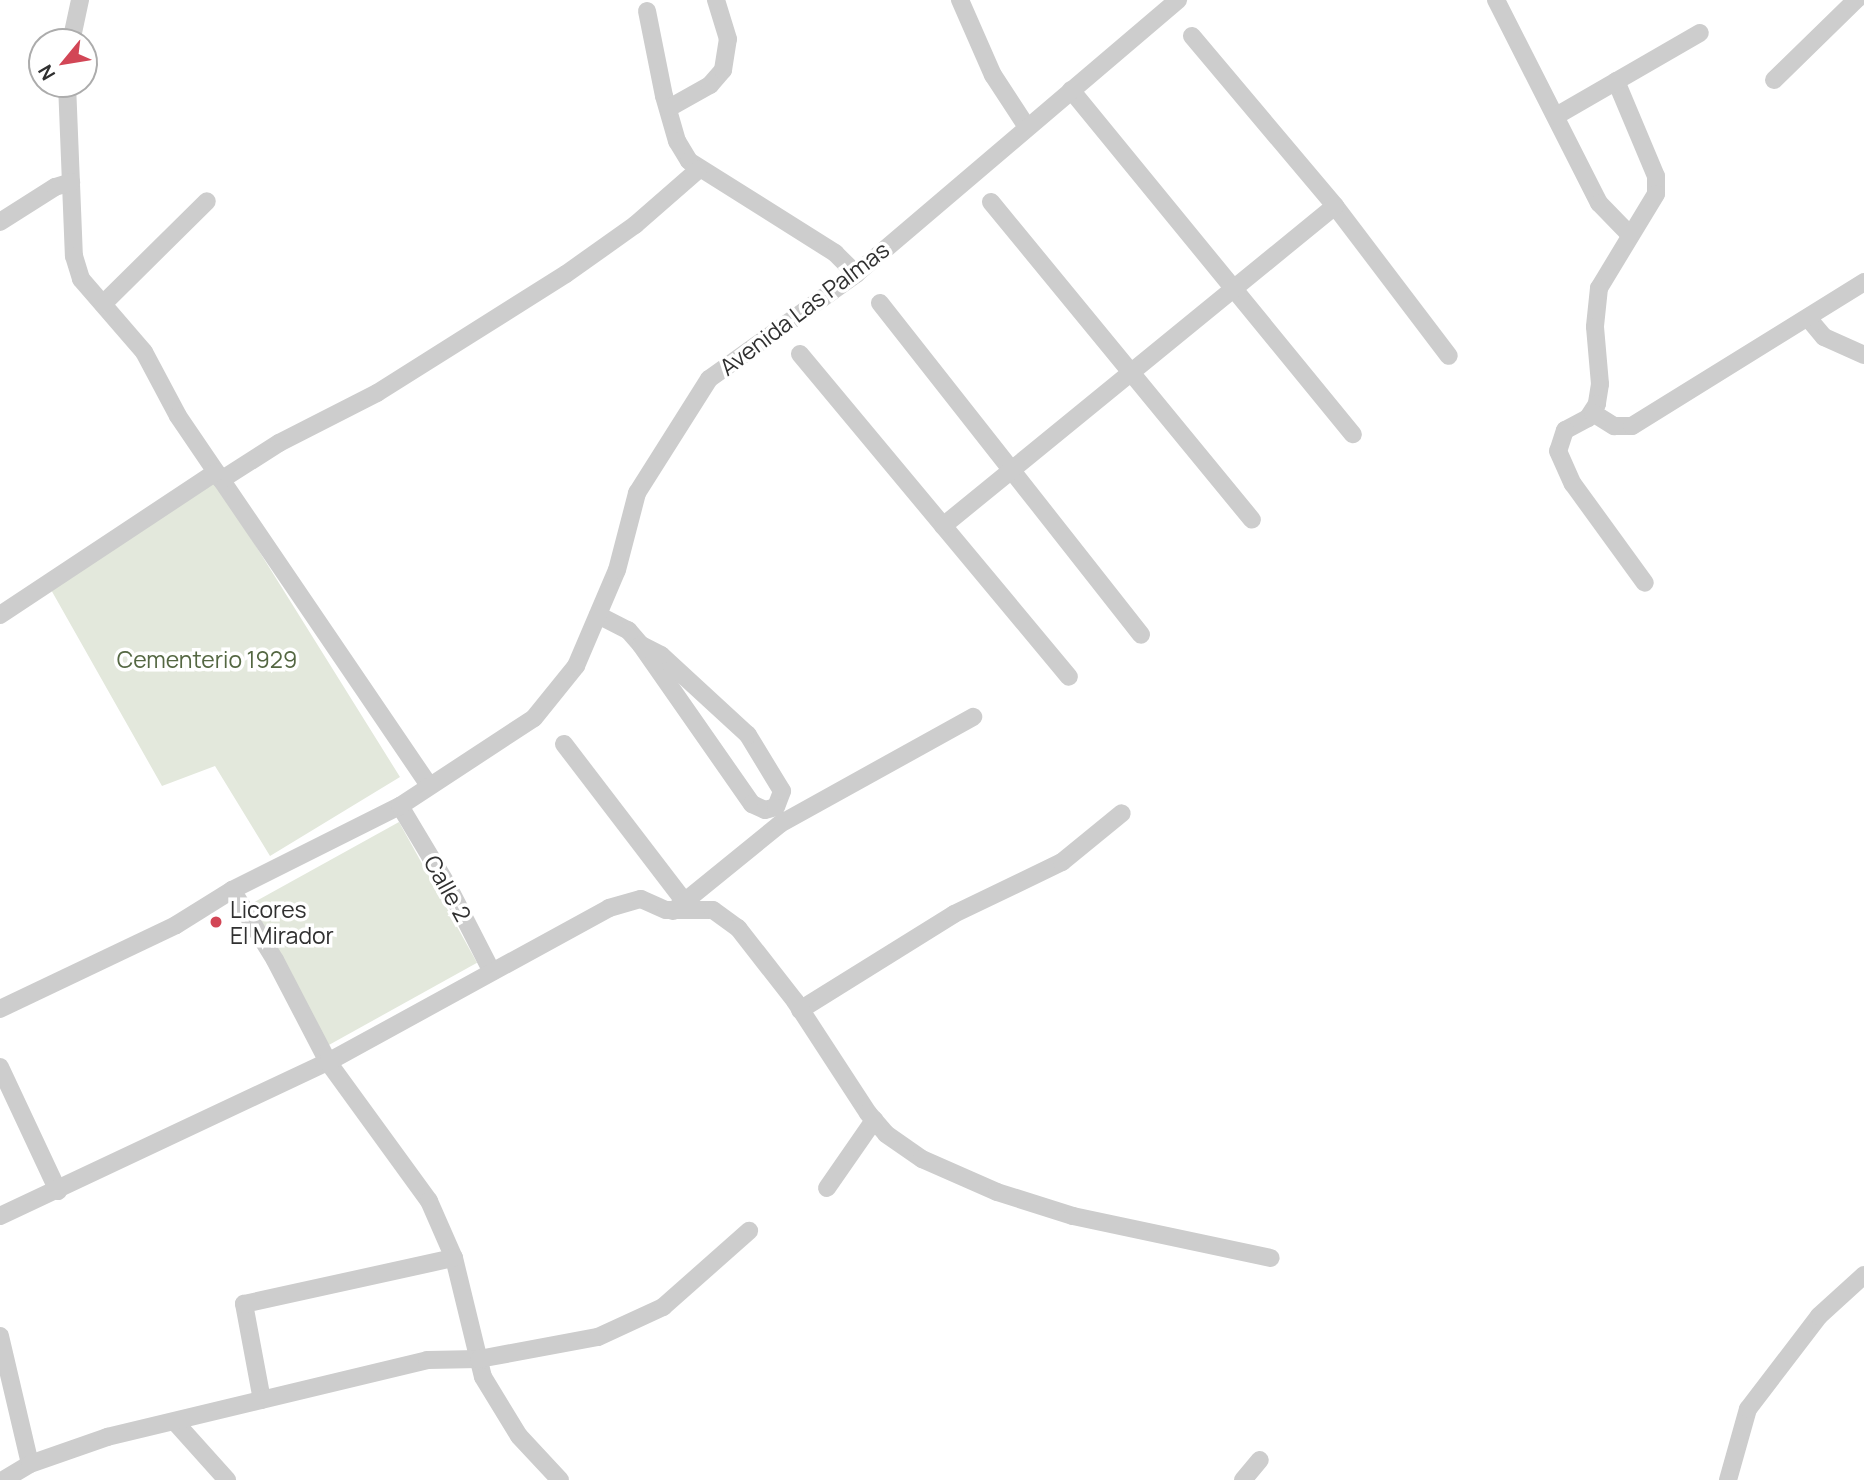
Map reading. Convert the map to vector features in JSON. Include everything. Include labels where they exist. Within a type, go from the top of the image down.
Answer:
[{"type":"street","points":[[74,28],[80,0]]},
{"type":"street","points":[[669,108],[710,85],[723,70],[728,39],[716,0]]},
{"type":"street","points":[[960,0],[988,67],[1027,127]]},
{"type":"street","name":"Avenida Las Palmas","points":[[0,1009],[176,925],[232,890],[400,806],[534,718],[576,666],[617,570],[637,493],[709,379],[856,274],[1178,0]]},
{"type":"street","points":[[1496,0],[1599,202],[1630,235]]},
{"type":"street","points":[[1774,80],[1856,0]]},
{"type":"street","points":[[647,11],[681,150],[698,170],[835,253],[856,274]]},
{"type":"street","points":[[1556,116],[1700,33]]},
{"type":"street","points":[[1192,36],[1335,206],[1450,356]]},
{"type":"street","points":[[1616,81],[1657,185],[1652,202],[1599,288],[1595,336],[1600,384],[1594,413],[1562,435],[1560,459],[1645,583]]},
{"type":"street","points":[[1071,90],[1353,434]]},
{"type":"street","points":[[67,98],[74,256],[81,279],[144,352],[218,476],[429,785]]},
{"type":"street","points":[[0,615],[218,476],[377,393],[566,274],[635,225],[698,170]]},
{"type":"street","points":[[0,222],[55,187],[71,182]]},
{"type":"street","points":[[103,304],[207,201]]},
{"type":"street","points":[[991,202],[1252,520]]},
{"type":"street","points":[[943,526],[1335,206]]},
{"type":"street","points":[[1594,413],[1614,426],[1632,425],[1864,282]]},
{"type":"street","points":[[880,303],[1141,635]]},
{"type":"street","points":[[1808,318],[1824,337],[1864,355]]},
{"type":"street","points":[[800,354],[1069,677]]},
{"type":"street","points":[[598,615],[628,631],[641,645],[752,804],[765,810],[776,807],[782,791],[748,735],[661,655],[641,645]]},
{"type":"street","points":[[678,906],[780,824],[973,717]]},
{"type":"street","points":[[564,744],[678,906]]},
{"type":"street","name":"Calle 2","points":[[400,806],[449,888],[492,972]]},
{"type":"street","points":[[800,1010],[954,914],[1062,862],[1122,813]]},
{"type":"street","points":[[232,890],[275,960],[328,1062],[429,1201],[454,1258],[479,1359],[504,1415],[560,1480]]},
{"type":"street","points":[[0,1216],[328,1062],[626,901],[641,898],[713,910],[729,920],[800,1010],[874,1120],[886,1134],[922,1159],[997,1192],[1073,1216],[1271,1258]]},
{"type":"street","points":[[0,1068],[58,1191]]},
{"type":"street","points":[[827,1188],[874,1120]]},
{"type":"street","points":[[3,1480],[30,1464],[107,1437],[427,1360],[479,1359],[624,1329],[663,1307],[749,1231]]},
{"type":"street","points":[[262,1400],[244,1304],[454,1258]]},
{"type":"street","points":[[1728,1480],[1748,1409],[1819,1316],[1864,1275]]},
{"type":"street","points":[[0,1336],[30,1464]]},
{"type":"street","points":[[176,1422],[227,1480]]},
{"type":"street","points":[[1243,1480],[1260,1460]]},
{"type":"green space","name":"Cementerio 1929","points":[[216,482],[400,777],[270,856],[215,766],[162,786],[50,588]]},
{"type":"green space","points":[[399,822],[477,963],[327,1046],[249,905]]},
{"type":"place","name":"Licores El Mirador","points":[[216,922]]}]
